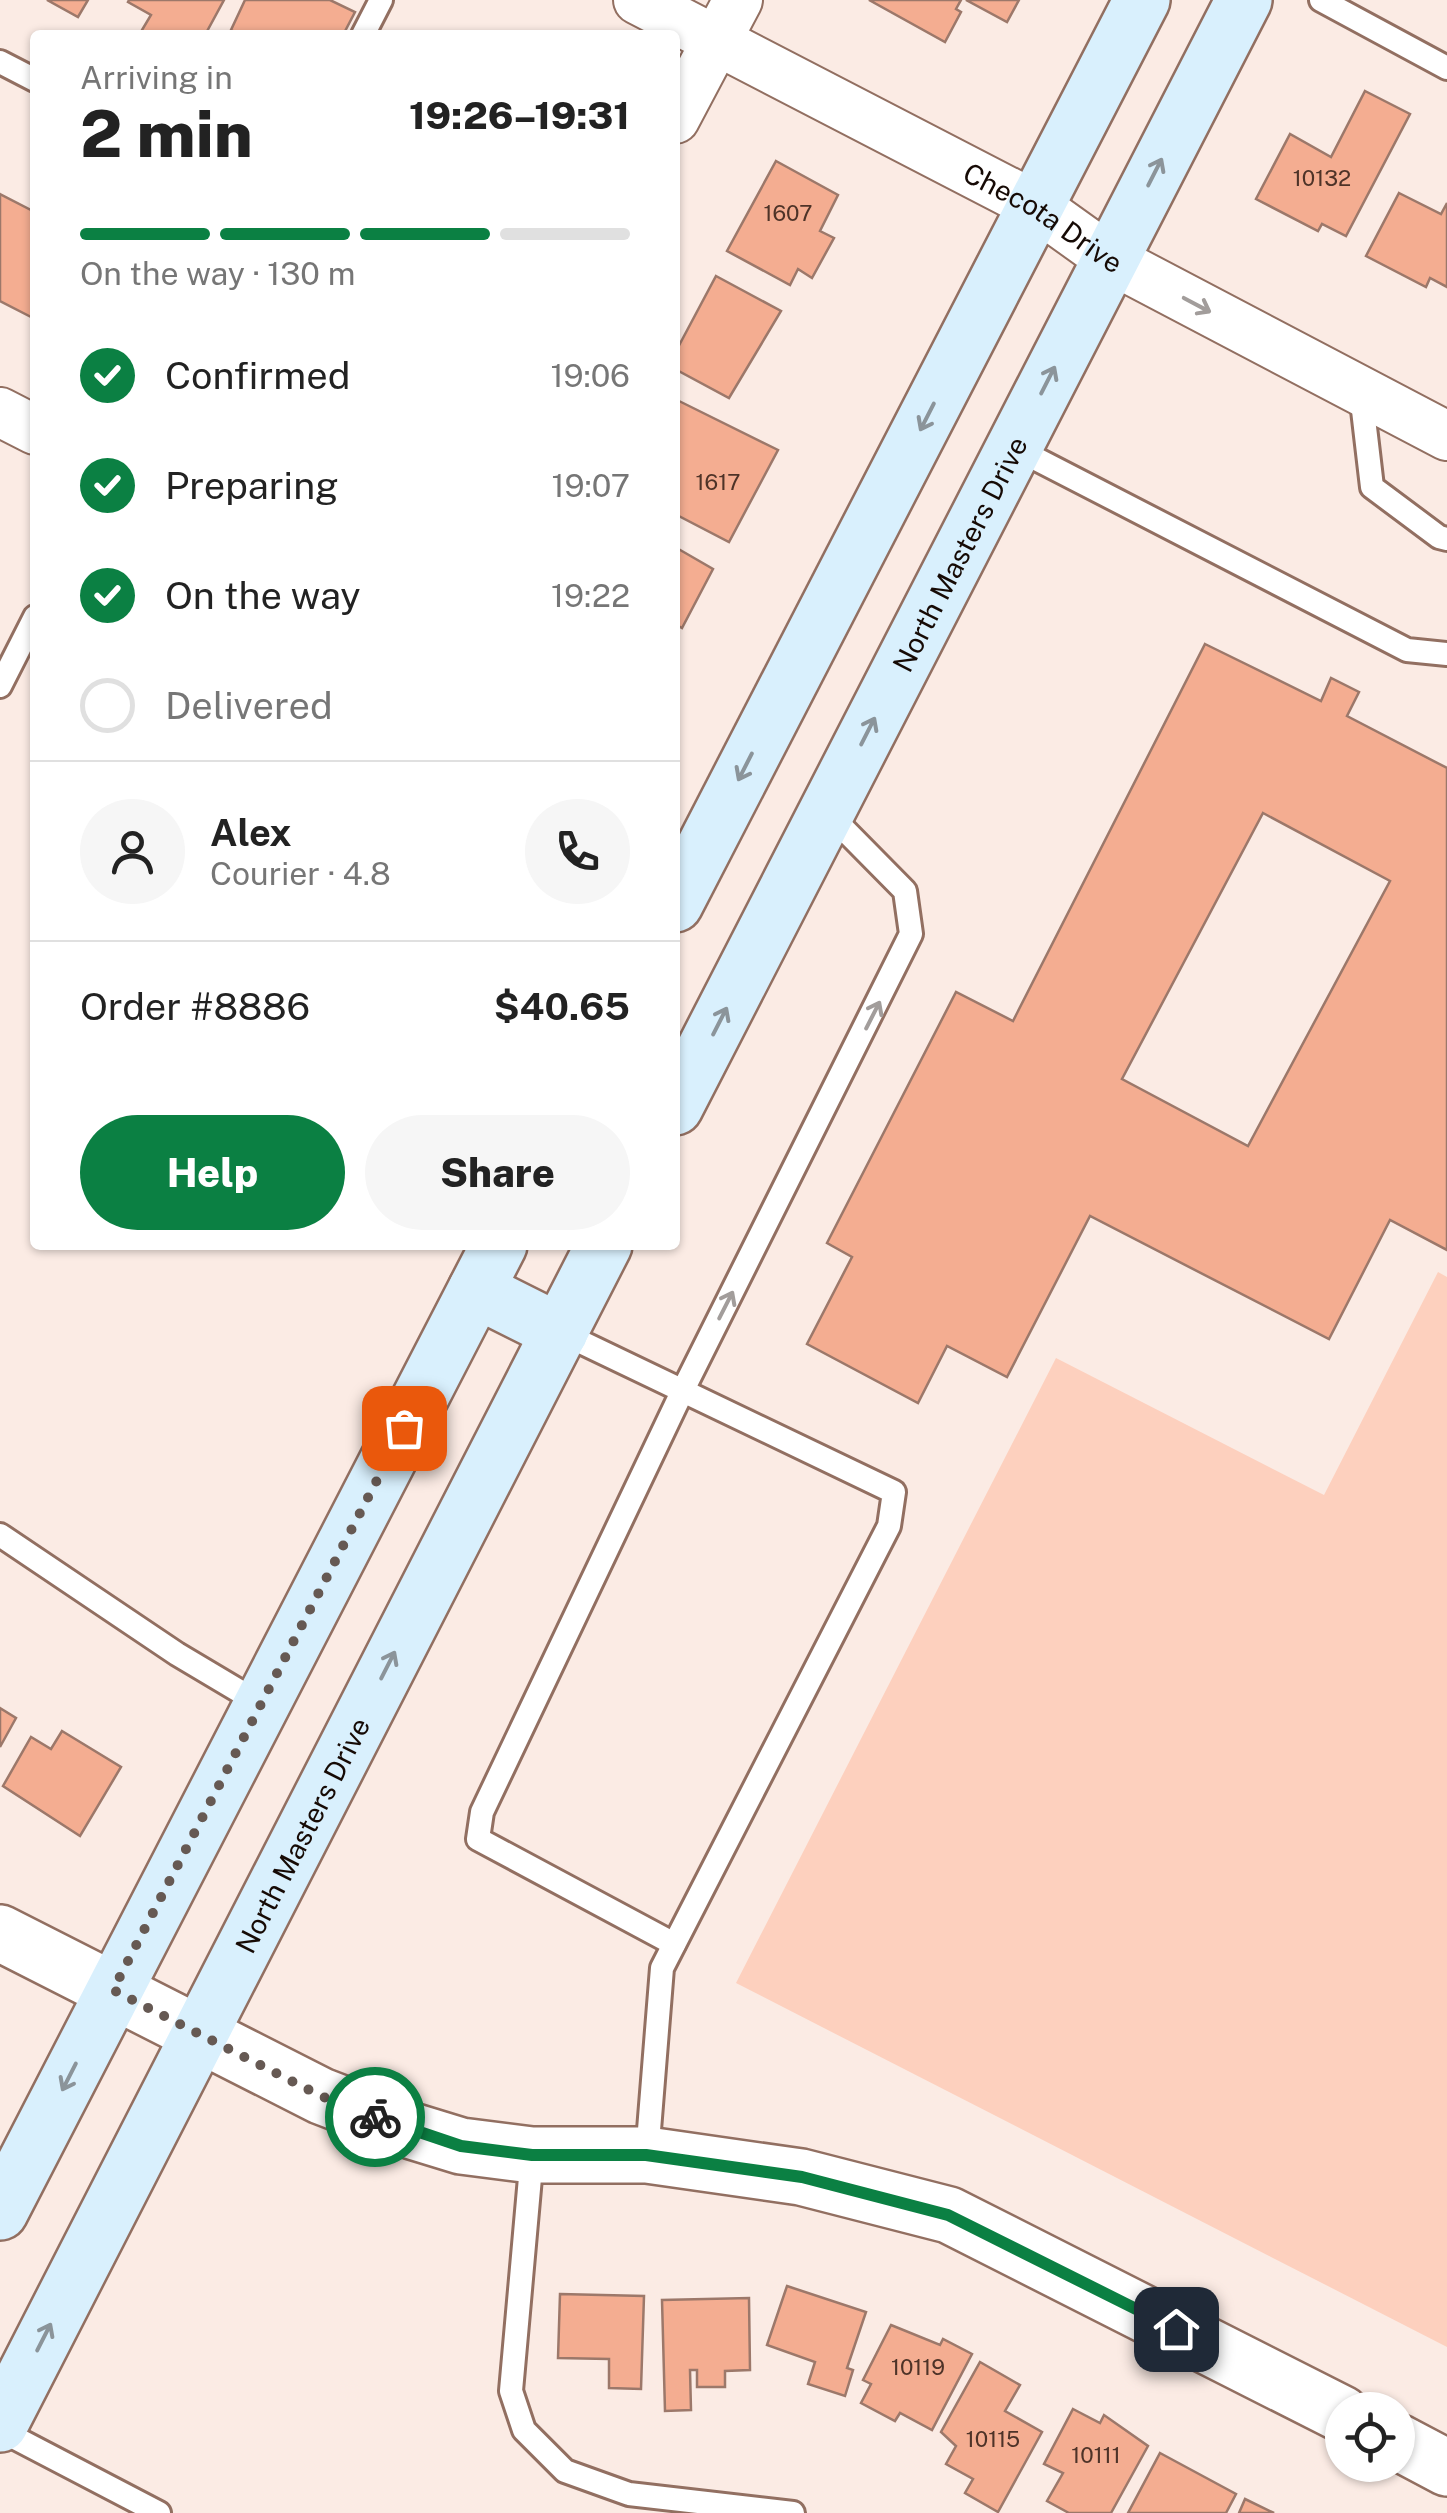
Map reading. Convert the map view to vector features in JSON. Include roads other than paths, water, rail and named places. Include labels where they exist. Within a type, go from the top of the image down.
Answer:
[{"type":"main road","points":[[680,894],[1142,0]]},
{"type":"main road","name":"North Masters Drive","points":[[680,1097],[1244,0]]},
{"type":"main road","name":"North Masters Drive","points":[[0,2427],[601,1250]]},
{"type":"main road","points":[[0,2212],[487,1267],[560,1332]]},
{"type":"street","name":"Checota Drive","points":[[638,0],[728,20],[1036,206],[1110,259],[1447,436]]},
{"type":"street","points":[[680,109],[728,20]]},
{"type":"street","points":[[0,412],[30,427]]},
{"type":"street","points":[[0,1933],[321,2096],[461,2146],[532,2155],[646,2155],[802,2177],[948,2215],[1325,2405]]},
{"type":"street","points":[[1415,2451],[1447,2468]]},
{"type":"lane","points":[[365,30],[380,0]]},
{"type":"lane","points":[[1320,0],[1447,68]]},
{"type":"lane","points":[[0,62],[30,77]]},
{"type":"lane","points":[[1361,391],[1372,487],[1447,539]]},
{"type":"lane","points":[[1014,447],[1407,650],[1447,654]]},
{"type":"lane","points":[[0,686],[30,628]]},
{"type":"lane","points":[[674,1944],[478,1839],[482,1812],[682,1392],[911,934],[905,892],[827,812]]},
{"type":"lane","points":[[560,1332],[894,1492],[890,1526],[662,1968],[646,2155]]},
{"type":"lane","points":[[0,1535],[177,1654],[261,1704]]},
{"type":"lane","points":[[532,2155],[511,2391],[524,2430],[565,2471],[629,2494],[793,2513]]},
{"type":"lane","points":[[0,2427],[159,2513]]}]
